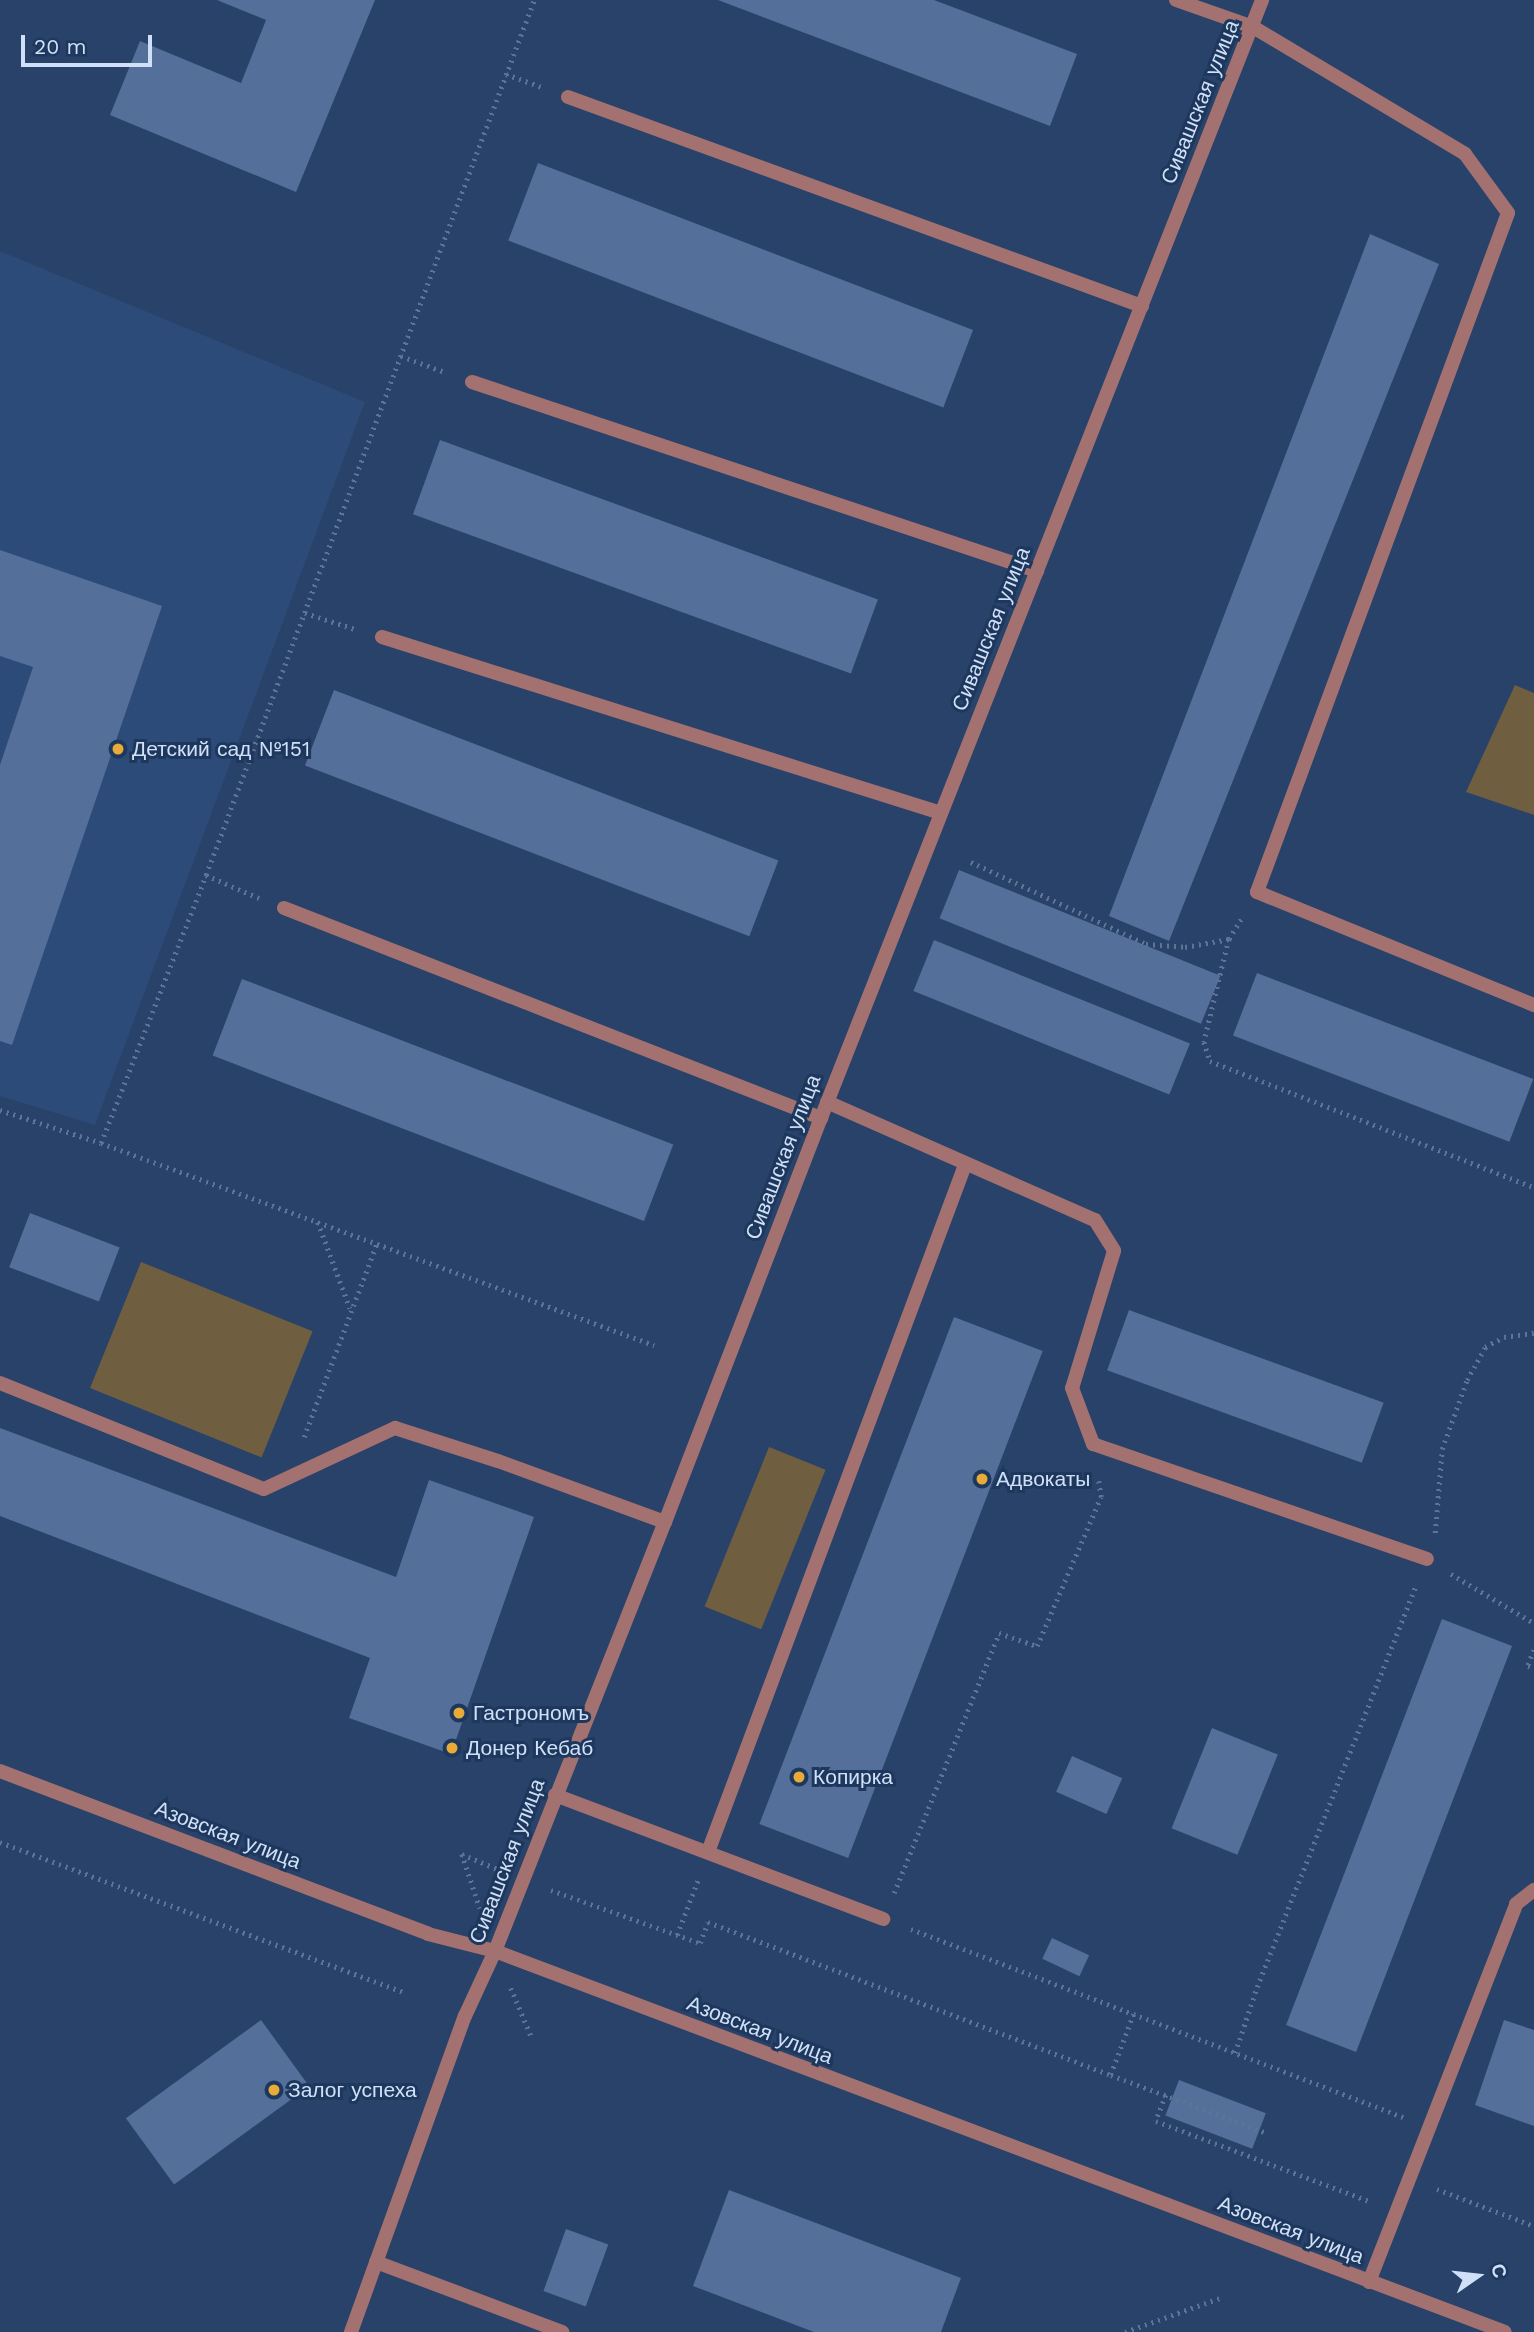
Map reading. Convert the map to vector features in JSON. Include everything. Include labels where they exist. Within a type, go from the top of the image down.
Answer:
[{"type":"street","points":[[1176,0],[1253,27],[1465,154],[1508,213],[1256,892],[1534,1005]]},
{"type":"street","name":"Сивашская улица","points":[[351,2332],[465,2016],[495,1951],[665,1522],[827,1102],[1262,0]]},
{"type":"street","points":[[568,97],[1142,306]]},
{"type":"street","points":[[472,382],[1037,571]]},
{"type":"street","points":[[382,638],[941,813]]},
{"type":"street","points":[[284,908],[821,1118]]},
{"type":"street","points":[[827,1102],[965,1166],[1094,1220],[1114,1251],[1072,1388],[1093,1444],[1427,1559]]},
{"type":"street","points":[[708,1852],[965,1166]]},
{"type":"street","points":[[0,1383],[264,1489],[395,1428],[498,1461],[665,1522]]},
{"type":"street","name":"Азовская улица","points":[[0,1771],[428,1934],[495,1951],[1505,2332]]},
{"type":"street","points":[[555,1795],[883,1919]]},
{"type":"street","points":[[1369,2282],[1516,1904],[1534,1890]]},
{"type":"street","points":[[376,2262],[562,2332]]},
{"type":"path","points":[[101,1143],[206,875],[534,0]]},
{"type":"path","points":[[506,74],[568,97]]},
{"type":"path","points":[[401,356],[472,382]]},
{"type":"path","points":[[305,613],[382,638]]},
{"type":"path","points":[[971,862],[1146,944],[1185,947],[1229,939],[1204,1042],[1210,1061],[1534,1187]]},
{"type":"path","points":[[206,875],[284,908]]},
{"type":"path","points":[[0,1110],[101,1143],[654,1345]]},
{"type":"path","points":[[318,1222],[351,1309]]},
{"type":"path","points":[[289,1477],[377,1243]]},
{"type":"path","points":[[1235,2053],[1257,1987],[1427,1559],[1434,1534],[1442,1449],[1466,1380],[1485,1347],[1504,1336],[1534,1333]]},
{"type":"path","points":[[1093,1444],[1101,1497],[1037,1646],[999,1633],[883,1919],[1430,2127]]},
{"type":"path","points":[[1427,1559],[1534,1623]]},
{"type":"path","points":[[1534,1650],[1528,1666],[1534,1668]]},
{"type":"path","points":[[0,1842],[403,1993]]},
{"type":"path","points":[[677,1935],[708,1852]]},
{"type":"path","points":[[580,1900],[700,1943],[708,1922],[1268,2133]]},
{"type":"path","points":[[1111,2075],[1134,2014]]},
{"type":"path","points":[[1166,2095],[1156,2121],[1398,2212]]},
{"type":"path","points":[[1410,2179],[1534,2227]]},
{"type":"path","points":[[1125,2332],[1220,2298]]},
{"type":"shaded area","name":"Детский сад №151","points":[[0,251],[365,402],[95,1125],[0,1096]]},
{"type":"shaded area","points":[[1515,685],[1534,693],[1534,815],[1466,792]]},
{"type":"shaded area","points":[[141,1262],[313,1331],[262,1457],[90,1388]]},
{"type":"shaded area","points":[[769,1447],[826,1470],[761,1629],[705,1606]]},
{"type":"building","points":[[217,0],[375,0],[296,192],[110,115],[140,41],[241,83],[266,20]]},
{"type":"building","points":[[718,0],[934,0],[1077,54],[1050,126]]},
{"type":"building","points":[[538,163],[973,330],[943,407],[508,240]]},
{"type":"building","points":[[1370,234],[1439,264],[1169,941],[1109,916]]},
{"type":"building","points":[[440,440],[878,599],[851,674],[413,514]]},
{"type":"building","points":[[0,550],[162,606],[12,1045],[0,1041],[0,765],[33,667],[0,656]]},
{"type":"building","points":[[334,690],[778,861],[749,936],[305,766]]},
{"type":"building","points":[[959,870],[1220,976],[1201,1024],[940,918]]},
{"type":"building","points":[[934,940],[1190,1043],[1169,1094],[913,991]]},
{"type":"building","points":[[1257,973],[1533,1079],[1509,1142],[1233,1036]]},
{"type":"building","points":[[242,979],[673,1145],[644,1221],[213,1056]]},
{"type":"building","points":[[30,1213],[120,1247],[99,1302],[9,1267]]},
{"type":"building","points":[[1129,1310],[1384,1403],[1362,1463],[1107,1370]]},
{"type":"building","points":[[954,1317],[1043,1351],[848,1858],[759,1824]]},
{"type":"building","points":[[0,1428],[396,1577],[429,1480],[534,1517],[451,1754],[349,1718],[370,1658],[0,1516]]},
{"type":"building","points":[[1442,1619],[1512,1646],[1356,2052],[1286,2025]]},
{"type":"building","points":[[1212,1728],[1278,1755],[1237,1855],[1172,1828]]},
{"type":"building","points":[[1072,1756],[1122,1778],[1106,1814],[1056,1792]]},
{"type":"building","points":[[1052,1938],[1089,1955],[1079,1976],[1042,1959]]},
{"type":"building","points":[[261,2020],[309,2086],[174,2184],[126,2118]]},
{"type":"building","points":[[1504,2020],[1534,2030],[1534,2126],[1475,2105]]},
{"type":"building","points":[[1179,2080],[1266,2113],[1252,2149],[1165,2115]]},
{"type":"building","points":[[729,2190],[961,2278],[941,2332],[814,2332],[693,2286]]},
{"type":"building","points":[[566,2229],[608,2244],[586,2306],[543,2291]]},
{"type":"place","name":"Детский сад №151","points":[[118,749]]},
{"type":"place","name":"Адвокаты","points":[[982,1479]]},
{"type":"place","name":"Гастрономъ","points":[[459,1713]]},
{"type":"place","name":"Донер Кебаб","points":[[452,1748]]},
{"type":"place","name":"Копирка","points":[[799,1777]]},
{"type":"place","name":"Залог успеха","points":[[274,2090]]}]
